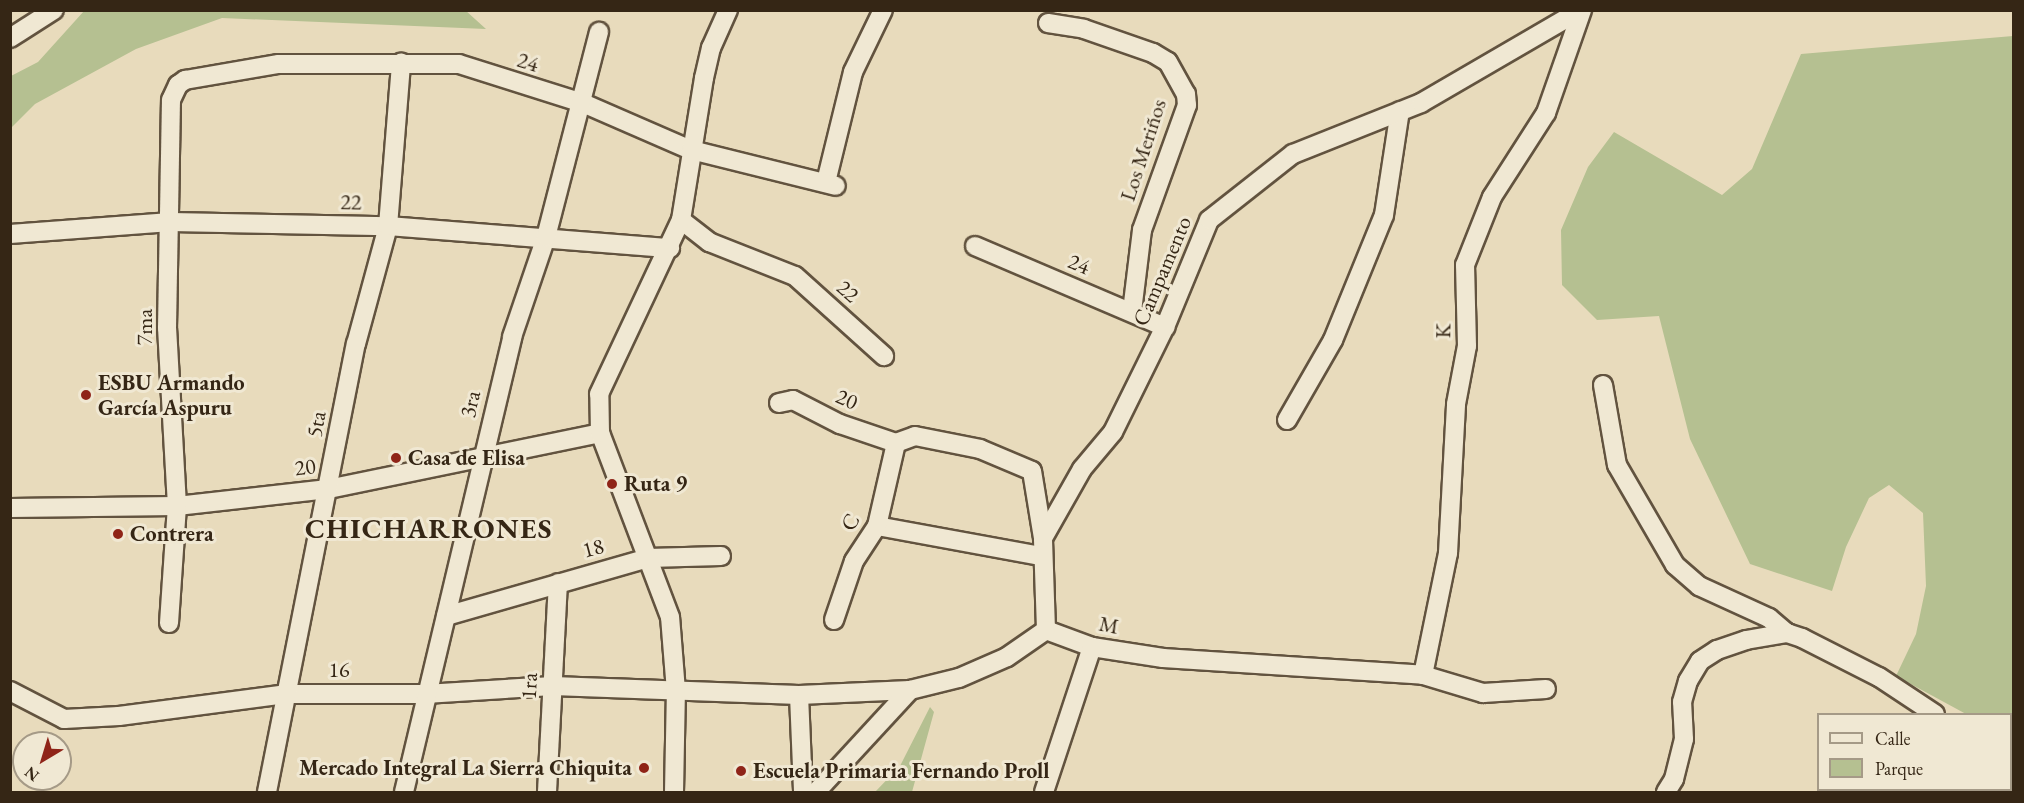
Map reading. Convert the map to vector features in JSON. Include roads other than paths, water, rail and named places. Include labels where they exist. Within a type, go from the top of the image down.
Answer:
[{"type":"street","points":[[10,38],[54,10]]},
{"type":"street","points":[[674,792],[676,691],[670,617],[600,433],[599,393],[670,248],[681,220],[691,150],[711,48],[728,10]]},
{"type":"street","name":"24","points":[[193,78],[279,64],[459,64],[583,103],[691,150],[831,184],[853,72],[883,10]]},
{"type":"street","name":"Campamento","points":[[1042,547],[1082,469],[1113,432],[1165,327],[1209,220],[1293,154],[1400,111],[1511,54],[1582,10]]},
{"type":"street","name":"K","points":[[1424,675],[1448,553],[1456,404],[1467,346],[1466,265],[1492,197],[1546,113],[1582,10]]},
{"type":"street","name":"Los Meriños","points":[[1048,23],[1084,29],[1153,53],[1168,62],[1186,94],[1186,105],[1142,230],[1132,311]]},
{"type":"street","name":"3ra","points":[[404,792],[425,694],[446,616],[512,337],[546,237],[583,103],[599,32]]},
{"type":"street","name":"5ta","points":[[267,792],[283,728],[286,694],[356,344],[388,226],[401,63]]},
{"type":"street","name":"7ma","points":[[169,623],[177,506],[167,328],[171,222],[171,100],[177,86],[193,78]]},
{"type":"street","points":[[1287,420],[1333,340],[1384,215],[1400,111]]},
{"type":"street","name":"22","points":[[681,220],[709,242],[795,276],[884,356]]},
{"type":"street","name":"22","points":[[10,234],[171,222],[388,226],[670,248]]},
{"type":"street","name":"24","points":[[975,246],[1165,327]]},
{"type":"street","points":[[1603,385],[1617,465],[1675,565],[1699,586],[1769,618],[1787,633],[1879,677],[1933,713]]},
{"type":"street","name":"20","points":[[779,403],[793,400],[840,424],[896,443]]},
{"type":"street","name":"20","points":[[10,508],[177,506],[328,489],[600,433]]},
{"type":"street","points":[[676,691],[799,694],[910,690],[959,678],[1007,657],[1046,630],[1042,547],[1032,471],[980,449],[915,436],[896,443]]},
{"type":"street","name":"C","points":[[834,620],[854,561],[877,526],[896,443]]},
{"type":"street","points":[[877,526],[1042,547]]},
{"type":"street","name":"18","points":[[446,616],[648,558],[721,556]]},
{"type":"street","name":"1ra","points":[[547,792],[558,583]]},
{"type":"street","name":"M","points":[[1046,630],[1092,647],[1164,658],[1424,675],[1483,693],[1546,688]]},
{"type":"street","points":[[1666,792],[1674,779],[1684,738],[1682,702],[1688,681],[1700,661],[1717,650],[1746,640],[1787,633]]},
{"type":"street","points":[[1044,792],[1092,647]]},
{"type":"street","name":"16","points":[[10,691],[64,719],[119,716],[286,694],[425,694],[553,686],[676,691]]},
{"type":"street","points":[[816,792],[910,690]]},
{"type":"street","points":[[799,694],[802,792]]},
{"type":"place","name":"ESBU Armando García Aspuru","points":[[86,395]]},
{"type":"place","name":"Casa de Elisa","points":[[396,458]]},
{"type":"place","name":"Ruta 9","points":[[612,484]]},
{"type":"place","name":"Contrera","points":[[118,534]]},
{"type":"place","name":"Mercado Integral La Sierra Chiquita","points":[[644,768]]},
{"type":"place","name":"Escuela Primaria Fernando Proll","points":[[741,771]]},
{"type":"district","name":"CHICHARRONES","points":[[429,528]]}]
